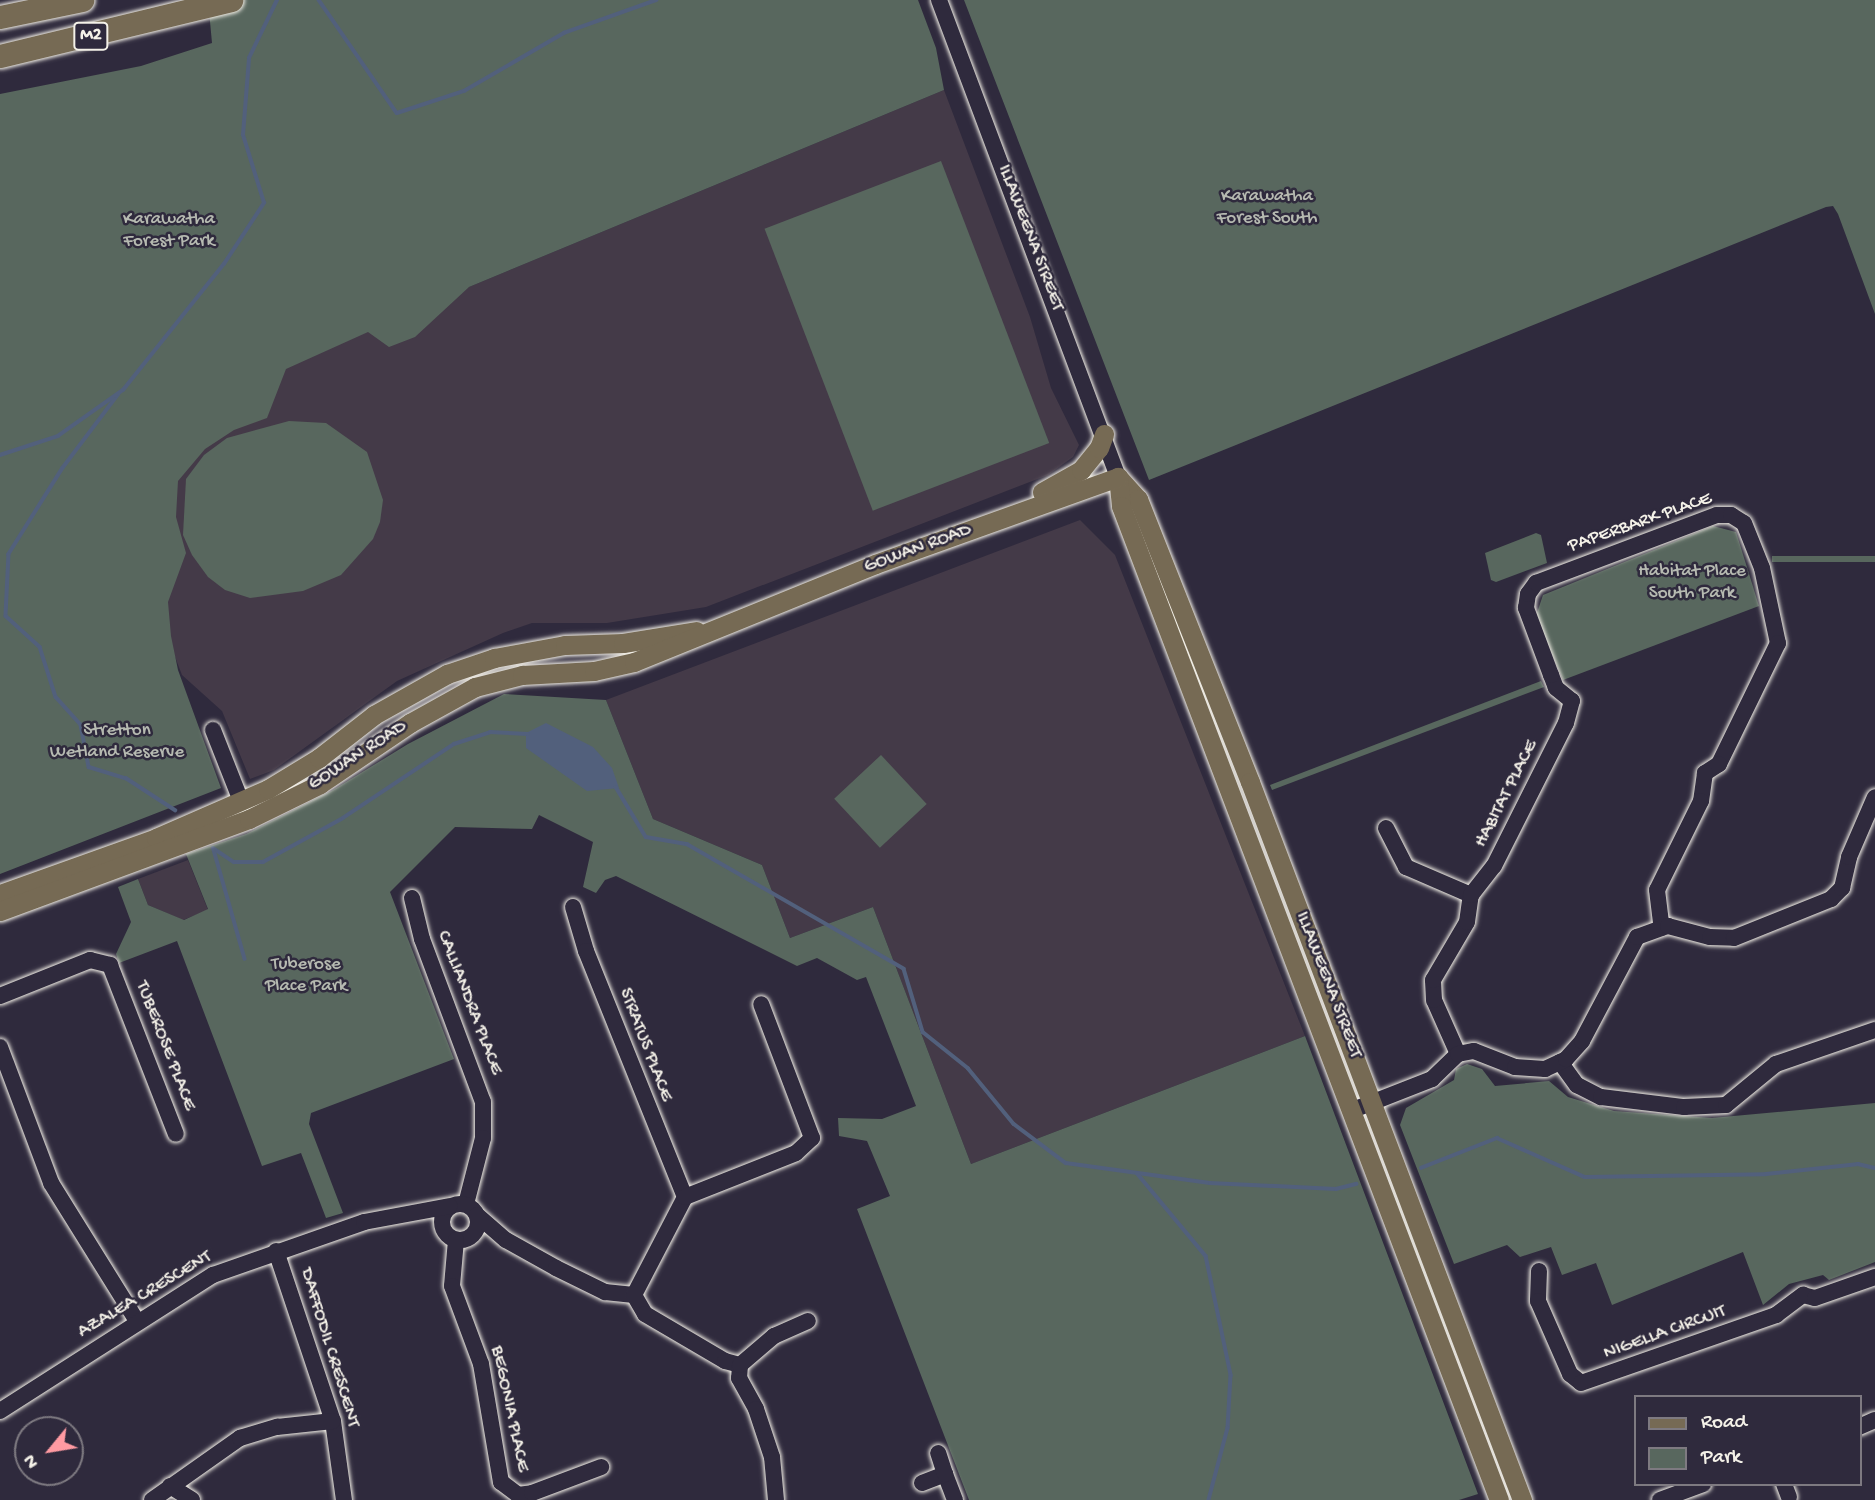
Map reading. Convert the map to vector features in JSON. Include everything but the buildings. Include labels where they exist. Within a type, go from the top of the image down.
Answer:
[{"type":"highway","name":"M2","points":[[0,18],[82,0]]},
{"type":"highway","name":"M2","points":[[0,56],[231,0]]},
{"type":"main road","points":[[997,520],[1072,478],[1095,454],[1104,433]]},
{"type":"main road","name":"GOWAN ROAD","points":[[0,911],[248,819],[320,784],[410,723],[475,687],[522,675],[594,671],[634,662],[997,520],[1118,477]]},
{"type":"main road","name":"ILLAWEENA STREET","points":[[1118,477],[1138,499],[1250,782],[1522,1500]]},
{"type":"main road","name":"ILLAWEENA STREET","points":[[1118,477],[1121,506],[1315,1010],[1499,1500]]},
{"type":"main road","name":"GOWAN ROAD","points":[[0,894],[156,838],[285,780],[374,715],[447,674],[494,658],[565,645],[623,643],[721,626]]},
{"type":"main road","points":[[1230,790],[1250,782]]},
{"type":"main road","points":[[1315,1010],[1330,992]]},
{"type":"street","name":"ILLAWEENA STREET","points":[[939,0],[1104,433],[1118,477]]},
{"type":"street","name":"PAPERBARK PLACE","points":[[1572,701],[1556,688],[1526,608],[1536,583],[1717,515],[1731,515],[1744,523],[1762,568],[1778,643],[1719,764],[1705,773],[1701,802],[1657,890],[1662,928]]},
{"type":"street","name":"HABITAT PLACE","points":[[1458,1054],[1434,1000],[1433,980],[1466,922],[1471,895],[1494,866],[1566,723],[1572,701]]},
{"type":"street","points":[[213,730],[241,801]]},
{"type":"street","points":[[1353,1110],[1432,1079],[1458,1054],[1474,1051],[1525,1068],[1545,1069],[1560,1062],[1582,1041],[1637,937],[1662,928],[1734,938],[1831,899],[1842,888],[1849,857],[1875,797]]},
{"type":"street","points":[[1387,828],[1406,867],[1471,895]]},
{"type":"street","name":"CALLIANDRA PLACE","points":[[412,898],[422,939],[483,1102],[482,1138],[464,1209]]},
{"type":"street","name":"STRATUS PLACE","points":[[573,907],[586,951],[685,1197]]},
{"type":"street","name":"TUBEROSE PLACE","points":[[0,996],[90,960],[110,965],[176,1134]]},
{"type":"street","points":[[740,1365],[645,1314],[634,1295],[685,1197],[796,1153],[812,1138],[761,1004]]},
{"type":"street","points":[[1560,1062],[1577,1085],[1601,1097],[1684,1107],[1726,1105],[1776,1064],[1875,1030]]},
{"type":"street","points":[[0,1047],[51,1183],[137,1321]]},
{"type":"street","points":[[457,1235],[464,1209]]},
{"type":"street","points":[[457,1235],[442,1219],[464,1209]]},
{"type":"street","name":"AZALEA CRESCENT","points":[[0,1411],[137,1321],[213,1275],[365,1222],[464,1209],[506,1240],[605,1292],[634,1295]]},
{"type":"street","name":"AZALEA CRESCENT","points":[[404,1216],[457,1235],[506,1240]]},
{"type":"street","name":"BEGONIA PLACE","points":[[457,1235],[452,1286],[481,1364],[501,1482],[518,1495],[532,1493],[601,1468]]},
{"type":"street","name":"DAFFODIL CRESCENT","points":[[276,1251],[333,1421],[344,1500]]},
{"type":"street","name":"NIGELLA CIRCUIT","points":[[1539,1271],[1538,1301],[1570,1374],[1581,1383],[1776,1315],[1803,1295],[1815,1298],[1875,1277]]},
{"type":"street","points":[[776,1500],[772,1457],[756,1409],[739,1378],[740,1365],[774,1336],[808,1321]]},
{"type":"street","points":[[152,1500],[174,1493],[240,1438],[277,1427],[333,1421]]},
{"type":"street","points":[[938,1453],[955,1500]]},
{"type":"street","points":[[922,1483],[945,1474]]},
{"type":"street","points":[[1660,1500],[1698,1486]]},
{"type":"street","points":[[174,1493],[192,1500]]},
{"type":"shaded area","points":[[944,90],[1030,317],[1051,388],[1079,445],[1073,457],[1048,475],[706,607],[607,623],[532,623],[503,633],[397,681],[274,770],[250,779],[222,711],[182,675],[102,466],[153,418]]},
{"type":"shaded area","points":[[1080,520],[1115,555],[1305,1036],[971,1164],[873,907],[790,938],[762,865],[653,819],[606,700]]},
{"type":"shaded area","points":[[188,860],[208,910],[183,920],[148,905],[138,879]]},
{"type":"green space","name":"Karawatha Forest Park","points":[[208,0],[918,0],[936,48],[944,90],[469,287],[415,337],[389,347],[368,332],[286,369],[267,418],[234,430],[205,449],[178,481],[176,517],[186,553],[168,602],[171,636],[178,670],[221,788],[0,874],[0,94],[141,66],[212,43]]},
{"type":"green space","name":"Karawatha Forest South","points":[[964,0],[1875,0],[1875,314],[1838,214],[1833,206],[1826,207],[1149,480]]},
{"type":"green space","points":[[941,161],[1049,443],[873,511],[765,229]]},
{"type":"green space","points":[[289,421],[326,423],[367,452],[383,500],[380,522],[373,539],[341,575],[303,591],[250,598],[225,590],[208,577],[192,555],[183,535],[186,479],[204,455],[227,438]]},
{"type":"green space","name":"Habitat Place South Park","points":[[1713,526],[1736,532],[1759,606],[1563,680],[1536,616],[1543,595]]},
{"type":"green space","points":[[1536,533],[1541,535],[1547,563],[1496,582],[1491,580],[1485,553]]},
{"type":"green space","points":[[1772,556],[1875,556],[1875,562],[1772,562]]},
{"type":"green space","points":[[1541,681],[1544,687],[1272,790],[1270,785]]},
{"type":"green space","name":"Tuberose Place Park","points":[[504,694],[606,700],[653,819],[762,865],[790,938],[873,907],[971,1164],[1305,1036],[1478,1494],[1459,1500],[969,1500],[857,1209],[890,1196],[867,1141],[839,1136],[838,1118],[882,1119],[916,1106],[866,977],[857,980],[817,958],[797,966],[616,876],[605,880],[596,893],[583,887],[593,842],[539,815],[532,829],[455,827],[390,892],[454,1059],[311,1113],[309,1124],[343,1213],[326,1218],[301,1153],[262,1166],[177,941],[119,963],[116,954],[131,922],[118,887],[138,879],[148,905],[184,920],[208,909],[186,854],[246,834],[333,790],[408,744]]},
{"type":"green space","points":[[881,755],[927,804],[880,848],[834,799]]},
{"type":"green space","points":[[1467,1064],[1482,1069],[1495,1086],[1549,1081],[1568,1097],[1614,1111],[1712,1118],[1875,1103],[1875,1262],[1829,1280],[1823,1275],[1789,1284],[1763,1305],[1743,1252],[1612,1305],[1596,1263],[1562,1275],[1551,1247],[1520,1257],[1507,1245],[1454,1264],[1400,1125],[1406,1108],[1454,1080],[1456,1069]]},
{"type":"water","points":[[546,723],[593,747],[612,768],[619,788],[587,791],[526,748],[526,733]]},
{"type":"waterway","points":[[0,455],[58,436],[123,390],[224,264],[264,203],[243,135],[249,58],[277,0]]},
{"type":"waterway","points":[[319,0],[397,113],[464,91],[564,33],[656,0]]},
{"type":"waterway","points":[[119,394],[63,468],[9,554],[6,616],[40,647],[56,697],[81,725],[89,767],[126,778],[175,810]]},
{"type":"waterway","points":[[213,848],[234,862],[263,862],[343,818],[454,744],[490,732],[528,734]]},
{"type":"waterway","points":[[616,787],[646,837],[687,844],[904,969],[923,1032],[968,1068],[1014,1124],[1066,1163],[1210,1183],[1336,1189],[1356,1184]]},
{"type":"waterway","points":[[214,850],[245,959]]},
{"type":"waterway","points":[[1421,1168],[1497,1138],[1585,1177],[1766,1174],[1858,1164],[1875,1168]]},
{"type":"waterway","points":[[1137,1173],[1206,1256],[1231,1375],[1228,1428],[1209,1500]]},
{"type":"park label","name":"Stretton Wetland Reserve","points":[[117,742]]}]
